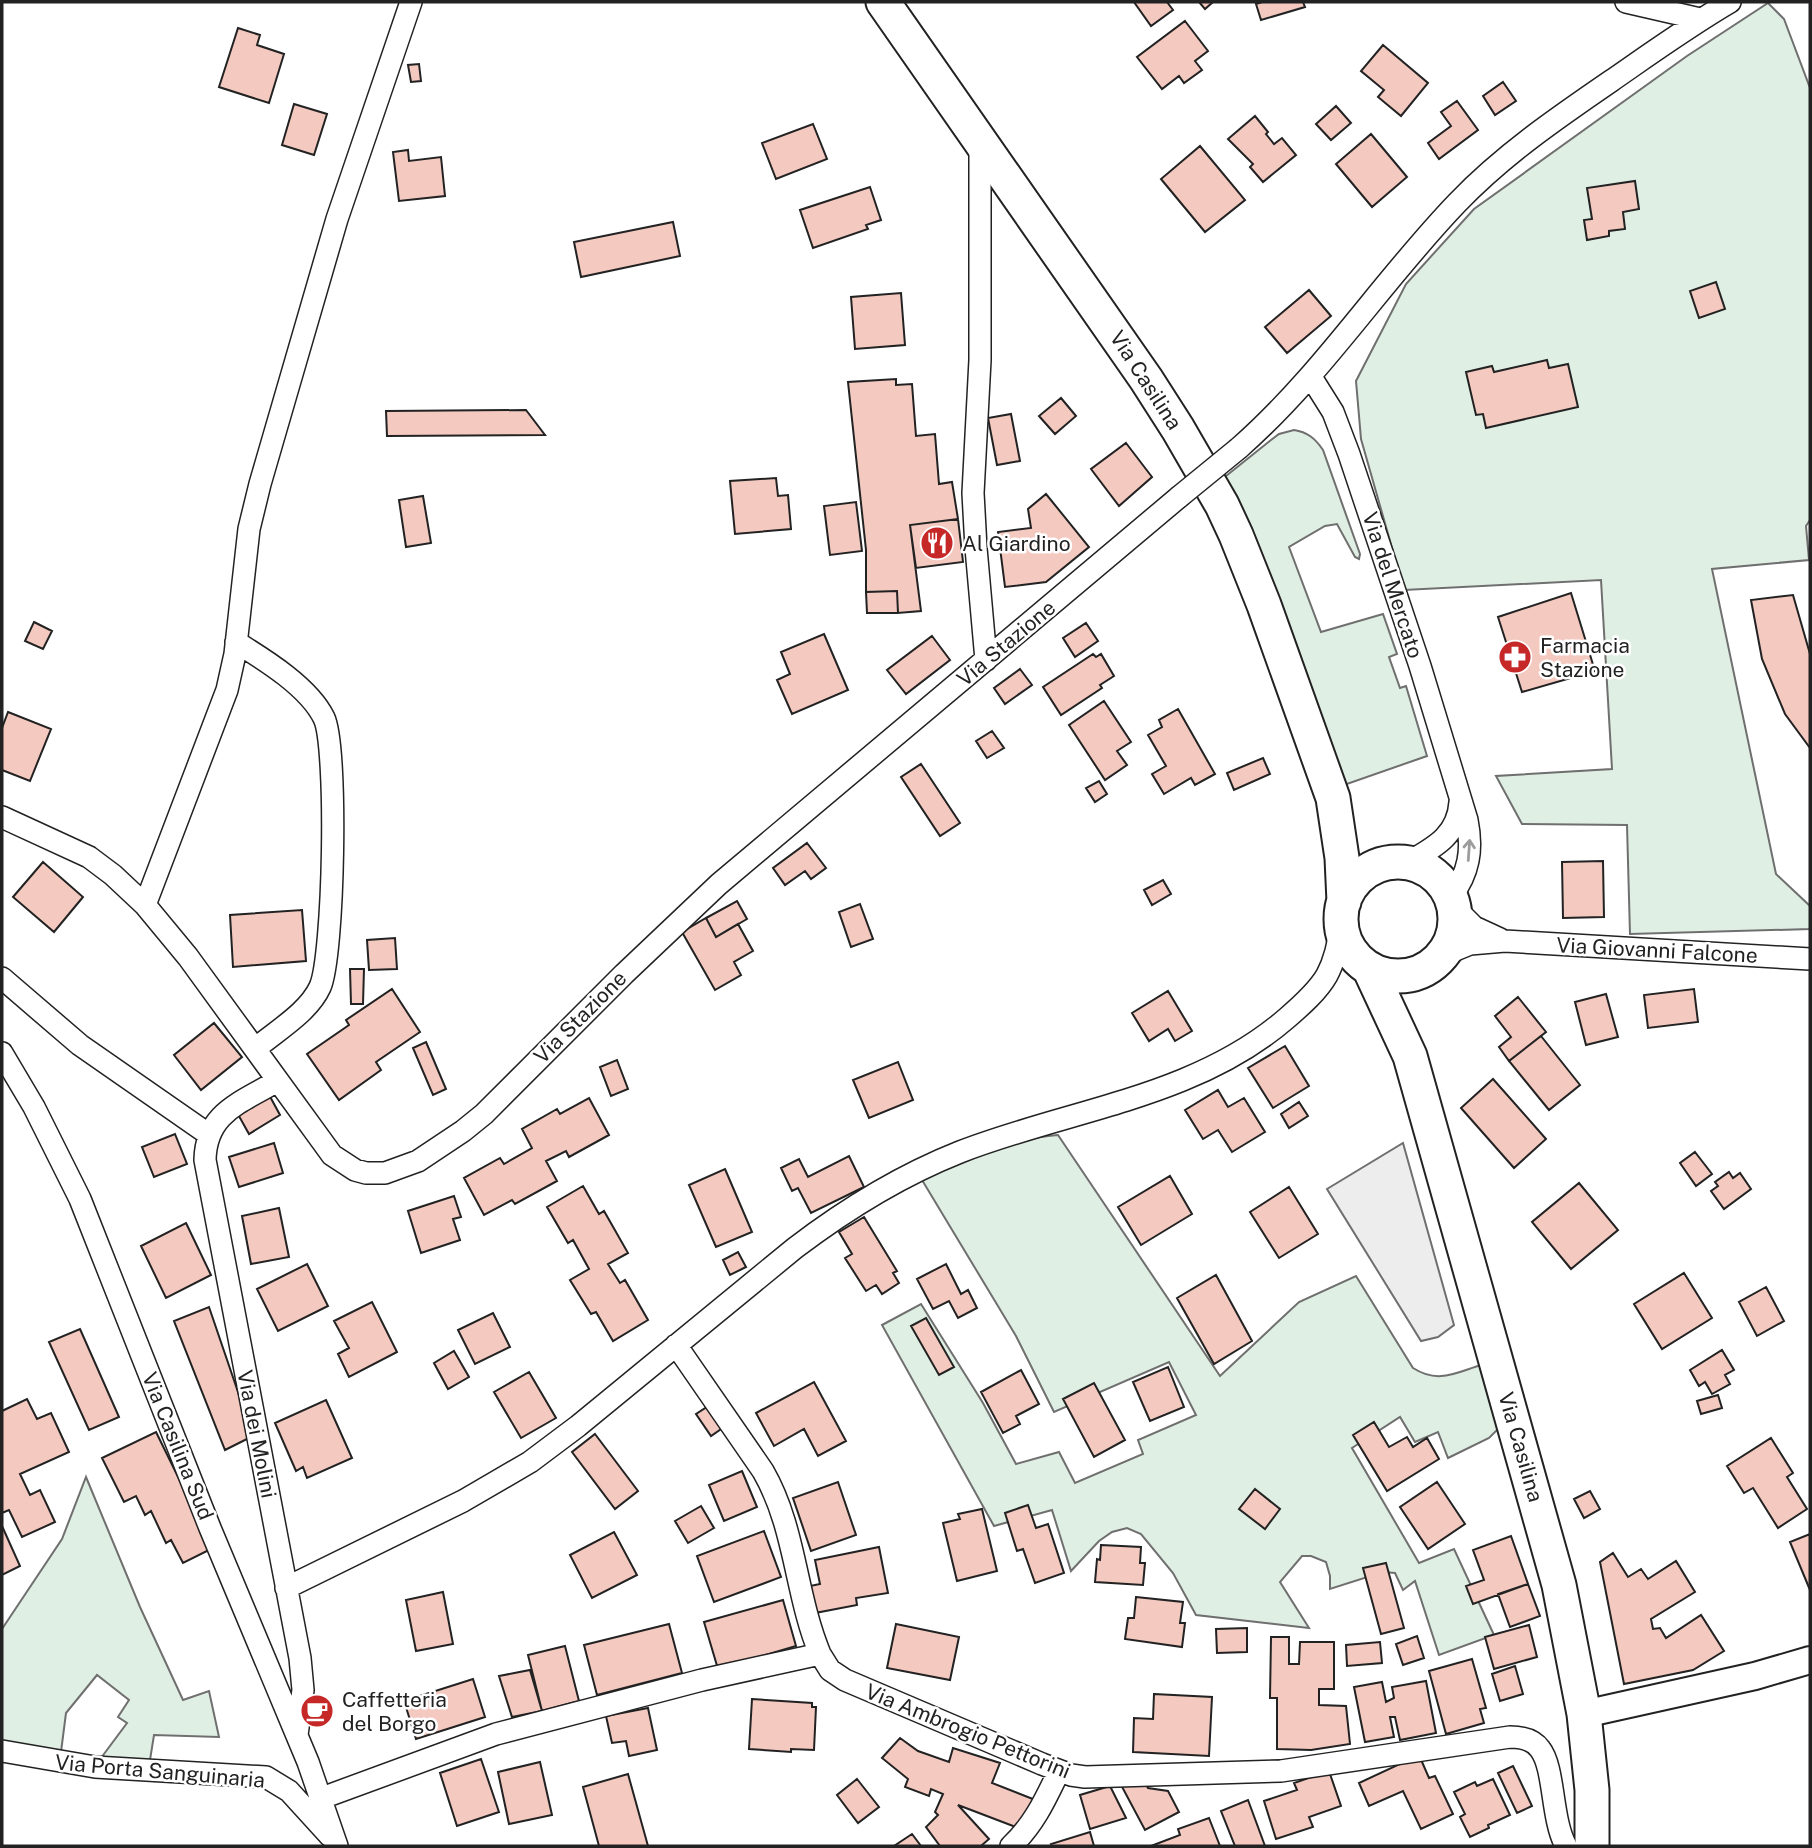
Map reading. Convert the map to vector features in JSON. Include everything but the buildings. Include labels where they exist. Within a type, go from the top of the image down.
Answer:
[{"type":"main road","name":"Via Casilina","points":[[883,2],[1132,358],[1212,486],[1237,535],[1333,799],[1339,828],[1343,913]]},
{"type":"main road","name":"Via Casilina","points":[[1333,799],[1348,824],[1372,853],[1399,863]]},
{"type":"main road","points":[[1399,863],[1425,869],[1441,881],[1452,902],[1454,932],[1438,960],[1419,973],[1385,975],[1366,966],[1349,946],[1343,913],[1351,887],[1362,875],[1376,867],[1399,863]]},
{"type":"main road","name":"Via Casilina","points":[[1410,1056],[1410,1013],[1417,993],[1438,960]]},
{"type":"main road","name":"Via Casilina","points":[[1366,966],[1410,1056],[1545,1532],[1563,1604],[1584,1714],[1592,1790],[1592,1846]]},
{"type":"street","points":[[145,905],[222,705],[236,642],[249,529],[260,484],[338,219],[411,2]]},
{"type":"street","points":[[1626,2],[1700,19]]},
{"type":"street","name":"Via Stazione","points":[[2,817],[89,857],[145,905],[188,957],[326,1149],[349,1168],[366,1173],[385,1172],[408,1165],[463,1132],[484,1114],[624,974],[719,884],[1239,449],[1276,415],[1311,377],[1421,243],[1484,177],[1538,132],[1700,19],[1730,2]]},
{"type":"street","points":[[980,143],[980,360],[973,493],[986,660]]},
{"type":"street","name":"Via del Mercato","points":[[1311,377],[1333,412],[1349,454],[1410,635],[1469,833],[1469,858],[1463,880],[1452,902]]},
{"type":"street","points":[[236,642],[278,670],[313,702],[324,718],[330,737],[332,818],[329,948],[324,977],[309,1003],[255,1049]]},
{"type":"street","points":[[1399,863],[1437,846],[1450,834],[1457,820],[1460,800]]},
{"type":"street","name":"Via Giovanni Falcone","points":[[1452,902],[1474,927],[1505,942]]},
{"type":"street","points":[[286,1588],[440,1513],[508,1476],[560,1440],[802,1242],[885,1190],[960,1152],[1124,1102],[1215,1065],[1247,1048],[1280,1024],[1326,977],[1336,951],[1343,913]]},
{"type":"street","name":"Via Giovanni Falcone","points":[[1438,960],[1470,944],[1505,942],[1810,959]]},
{"type":"street","points":[[1326,977],[1346,967],[1366,966]]},
{"type":"street","points":[[2,978],[80,1045],[208,1134],[216,1121],[228,1110],[277,1081]]},
{"type":"street","name":"Via Casilina Sud","points":[[5,1063],[53,1143],[80,1199],[210,1528],[297,1735],[322,1798],[336,1844]]},
{"type":"street","name":"Via dei Molini","points":[[208,1134],[205,1160],[207,1180],[303,1680],[302,1710],[297,1735]]},
{"type":"street","points":[[322,1798],[496,1734],[702,1680],[820,1654],[811,1628],[790,1535],[775,1492],[677,1345]]},
{"type":"street","name":"Via Ambrogio Pettorini","points":[[820,1654],[830,1670],[845,1680],[1059,1771],[1077,1776],[1281,1771],[1518,1737],[1534,1742],[1545,1756],[1557,1827],[1566,1846]]},
{"type":"street","points":[[1584,1714],[1755,1676],[1810,1660]]},
{"type":"street","name":"Via Porta Sanguinaria","points":[[2,1751],[95,1767],[266,1777],[289,1791],[336,1844]]},
{"type":"street","points":[[1011,1846],[1038,1814],[1059,1771]]},
{"type":"green space","points":[[1768,3],[1784,19],[1810,88],[1810,520],[1806,526],[1809,560],[1712,569],[1776,874],[1810,906],[1810,929],[1630,934],[1627,825],[1522,824],[1496,776],[1612,769],[1601,580],[1404,590],[1361,439],[1356,381],[1406,284],[1474,209],[1687,56]]},
{"type":"green space","points":[[1294,430],[1310,436],[1323,450],[1360,554],[1359,559],[1355,557],[1337,524],[1325,526],[1289,547],[1321,632],[1383,614],[1397,654],[1389,657],[1400,688],[1406,686],[1427,756],[1344,785],[1221,480],[1279,434]]},
{"type":"green space","points":[[1058,1135],[1220,1376],[1299,1302],[1356,1276],[1413,1368],[1422,1373],[1447,1376],[1481,1365],[1500,1427],[1489,1438],[1448,1458],[1438,1432],[1415,1442],[1400,1417],[1352,1448],[1419,1563],[1454,1549],[1494,1635],[1439,1655],[1415,1581],[1403,1590],[1395,1573],[1383,1572],[1330,1589],[1326,1562],[1311,1556],[1302,1556],[1280,1582],[1309,1628],[1196,1615],[1173,1573],[1141,1534],[1127,1528],[1112,1532],[1099,1541],[1071,1571],[1052,1510],[994,1526],[882,1325],[921,1304],[983,1403],[1016,1464],[1059,1452],[1075,1483],[1143,1454],[1138,1440],[1196,1415],[1169,1362],[1054,1412],[1016,1336],[922,1180],[1006,1146]]},
{"type":"green space","points":[[86,1477],[140,1607],[183,1700],[209,1691],[219,1737],[154,1735],[150,1760],[101,1758],[127,1723],[118,1717],[129,1700],[97,1675],[66,1713],[61,1752],[2,1741],[2,1629],[62,1539]]},
{"type":"shaded area","points":[[1403,1143],[1454,1325],[1438,1337],[1421,1341],[1327,1189]]},
{"type":"place","name":"Al Giardino","points":[[937,543]]},
{"type":"place","name":"Farmacia Stazione","points":[[1515,657]]},
{"type":"place","name":"Caffetteria del Borgo","points":[[317,1711]]}]
